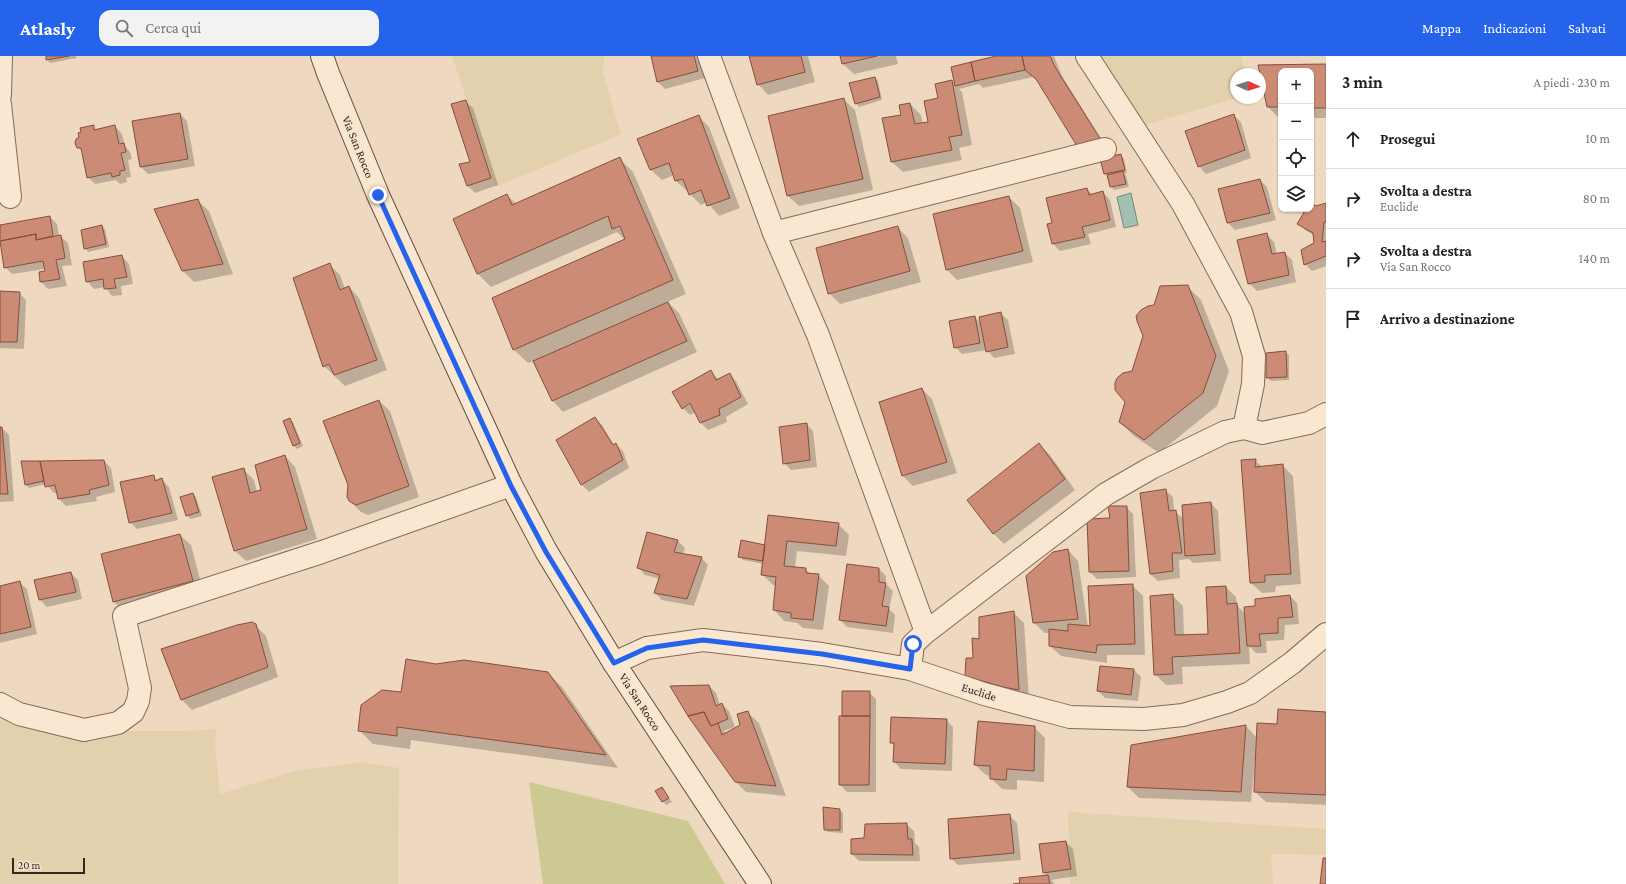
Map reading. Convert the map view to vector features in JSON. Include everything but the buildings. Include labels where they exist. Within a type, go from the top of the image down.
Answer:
[{"type":"street","points":[[0,95],[1,56]]},
{"type":"street","name":"Via San Rocco","points":[[322,56],[378,195],[511,486],[546,552],[614,663],[760,884]]},
{"type":"street","points":[[709,56],[774,233],[818,336],[926,632]]},
{"type":"street","points":[[1087,56],[1183,204],[1241,312],[1254,356],[1253,384],[1244,428]]},
{"type":"street","points":[[0,104],[10,197]]},
{"type":"street","points":[[774,233],[1105,149]]},
{"type":"street","points":[[910,669],[913,644],[926,632],[1106,494],[1151,468],[1225,432],[1244,428],[1262,433],[1309,423],[1326,414]]},
{"type":"street","points":[[0,704],[19,714],[84,730],[118,723],[133,712],[138,701],[140,688],[124,616],[322,552],[511,486]]},
{"type":"street","name":"Euclide","points":[[614,663],[647,648],[703,640],[822,654],[910,669],[984,694],[1070,717],[1144,720],[1183,715],[1227,702],[1250,692],[1292,663],[1326,634]]},
{"type":"shaded area","points":[[452,56],[604,56],[603,73],[621,134],[496,187]]},
{"type":"shaded area","points":[[1098,56],[1241,56],[1244,68],[1230,68],[1230,100],[1145,125]]},
{"type":"shaded area","points":[[1131,193],[1138,225],[1124,228],[1117,197]]},
{"type":"shaded area","points":[[0,714],[111,731],[181,731],[216,729],[215,744],[220,794],[295,771],[363,762],[399,768],[398,884],[0,884]]},
{"type":"shaded area","points":[[529,782],[688,821],[725,884],[543,884]]},
{"type":"shaded area","points":[[1068,812],[1326,829],[1326,855],[1271,854],[1273,884],[1070,884]]},
{"type":"route","points":[[378,195],[511,486],[546,552],[614,663],[647,648],[703,640],[822,654],[910,669],[913,644]]}]
